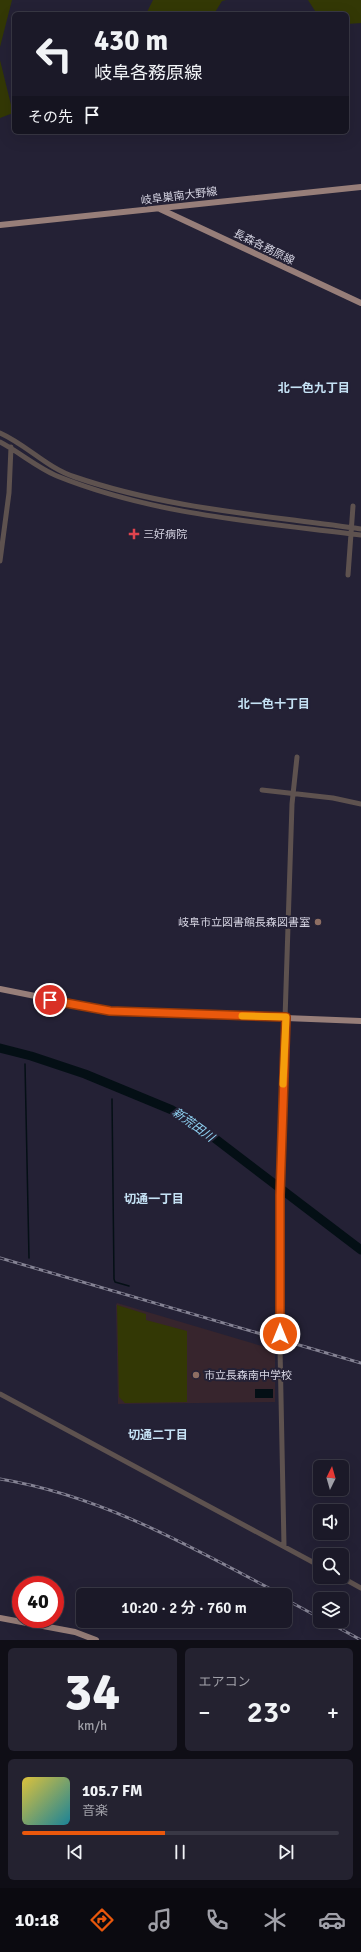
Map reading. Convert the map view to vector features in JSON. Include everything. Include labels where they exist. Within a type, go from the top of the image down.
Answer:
[{"type":"main road","name":"岐阜巣南大野線","points":[[0,225],[361,186]]},
{"type":"main road","name":"長森各務原線","points":[[160,208],[361,303]]},
{"type":"main road","points":[[0,989],[110,1011],[361,1021]]},
{"type":"main road","points":[[0,1618],[75,1632],[96,1640]]},
{"type":"street","points":[[0,433],[10,437],[60,471],[75,477],[151,499],[352,531],[361,535]]},
{"type":"street","points":[[0,442],[11,447],[56,476],[127,499],[179,511],[237,520],[352,531],[361,529]]},
{"type":"street","points":[[0,561],[9,493],[11,447]]},
{"type":"street","points":[[348,576],[353,506]]},
{"type":"street","points":[[280,1334],[280,1182],[293,794],[297,757]]},
{"type":"street","points":[[262,790],[333,798],[361,804]]},
{"type":"street","points":[[280,1348],[284,1546]]},
{"type":"street","points":[[0,1394],[313,1562]]},
{"type":"street","points":[[349,1581],[361,1588]]},
{"type":"shaded area","name":"市立長森南中学校","points":[[117,1303],[275,1350],[275,1402],[118,1404]]},
{"type":"shaded area","points":[[255,1389],[273,1389],[273,1398],[255,1398]]},
{"type":"green space","points":[[0,0],[12,0],[0,47]]},
{"type":"green space","points":[[153,0],[226,0],[222,1],[215,12],[147,12]]},
{"type":"green space","points":[[308,0],[361,0],[361,23],[349,24],[349,12],[316,12]]},
{"type":"green space","points":[[0,60],[12,113],[0,118]]},
{"type":"green space","points":[[117,1305],[146,1314],[146,1320],[187,1331],[187,1402],[125,1403],[119,1397]]},
{"type":"waterway","name":"新荒田川","points":[[0,1048],[31,1056],[85,1074],[172,1110],[213,1137],[361,1250]]},
{"type":"waterway","points":[[25,1064],[29,1258]]},
{"type":"waterway","points":[[112,1099],[114,1279],[115,1282],[129,1286]]},
{"type":"railway","points":[[0,1258],[361,1363]]},
{"type":"railway","points":[[0,1479],[38,1487],[75,1498],[146,1525],[269,1588]]},
{"type":"railway","points":[[292,1603],[313,1614]]},
{"type":"railway","points":[[339,1628],[361,1640]]},
{"type":"slow traffic","points":[[242,1016],[286,1017],[283,1084]]},
{"type":"place","name":"三好病院","points":[[134,534]]},
{"type":"place","name":"岐阜市立図書館長森図書室","points":[[318,922]]},
{"type":"place","name":"市立長森南中学校","points":[[196,1375]]},
{"type":"district","name":"北一色九丁目","points":[[314,388]]},
{"type":"district","name":"北一色十丁目","points":[[274,704]]},
{"type":"district","name":"切通一丁目","points":[[154,1199]]},
{"type":"district","name":"切通二丁目","points":[[158,1435]]},
{"type":"route","points":[[50,1000],[110,1011],[286,1017],[280,1172],[280,1334]]}]
